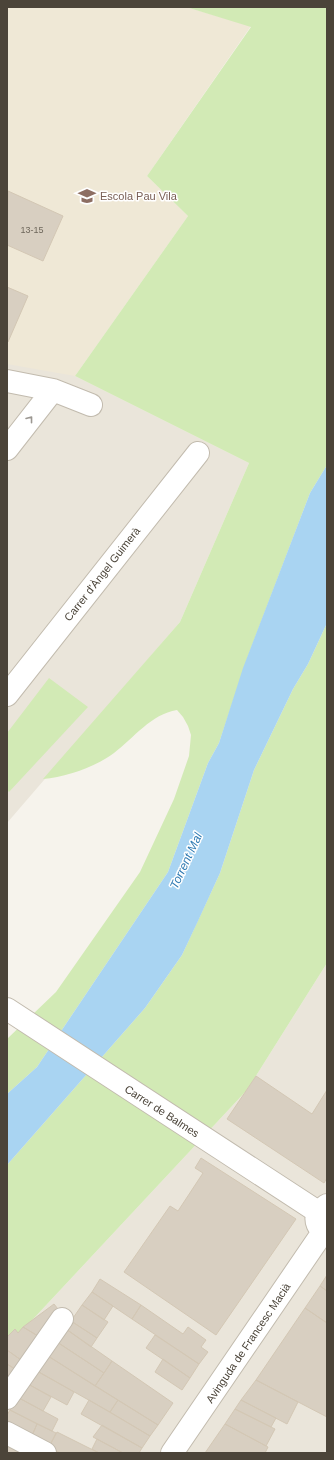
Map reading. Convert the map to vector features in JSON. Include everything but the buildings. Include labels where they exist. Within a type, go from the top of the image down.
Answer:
[{"type":"street","points":[[7,381],[53,390],[91,405]]},
{"type":"street","points":[[7,449],[53,390]]},
{"type":"street","name":"Carrer d'Àngel Guimerà","points":[[7,695],[198,453]]},
{"type":"street","name":"Carrer de Balmes","points":[[7,1009],[324,1221]]},
{"type":"street","name":"Avinguda de Francesc Macià","points":[[172,1453],[324,1221]]},
{"type":"street","points":[[7,1398],[62,1319]]},
{"type":"street","points":[[7,1433],[45,1453]]},
{"type":"shaded area","points":[[7,7],[186,7],[75,376],[249,463],[180,622],[7,823]]},
{"type":"shaded area","name":"Escola Pau Vila","points":[[7,7],[186,7],[251,26],[147,176],[188,216],[75,376],[7,364]]},
{"type":"shaded area","points":[[327,963],[327,1453],[7,1453],[7,1347],[247,1090]]},
{"type":"green space","points":[[186,7],[327,7],[327,465],[310,493],[248,656],[219,743],[208,763],[168,872],[37,1067],[7,1094],[7,1039],[56,992],[140,872],[174,799],[189,756],[191,735],[183,717],[177,710],[168,712],[151,721],[114,753],[98,763],[71,774],[43,779],[180,622],[249,463],[75,376],[188,216],[147,176],[251,27]]},
{"type":"green space","points":[[327,623],[327,963],[247,1090],[7,1347],[7,1165],[145,1008],[182,955],[220,873],[254,770],[293,689],[308,664]]},
{"type":"green space","points":[[49,678],[88,707],[9,792],[7,790],[7,733]]},
{"type":"water","name":"Torrent Mal","points":[[327,465],[327,623],[308,664],[293,689],[254,770],[220,873],[182,955],[145,1008],[7,1165],[7,1094],[37,1067],[168,872],[208,763],[219,743],[243,668],[310,493]]},
{"type":"place","name":"Escola Pau Vila","points":[[87,196]]}]
